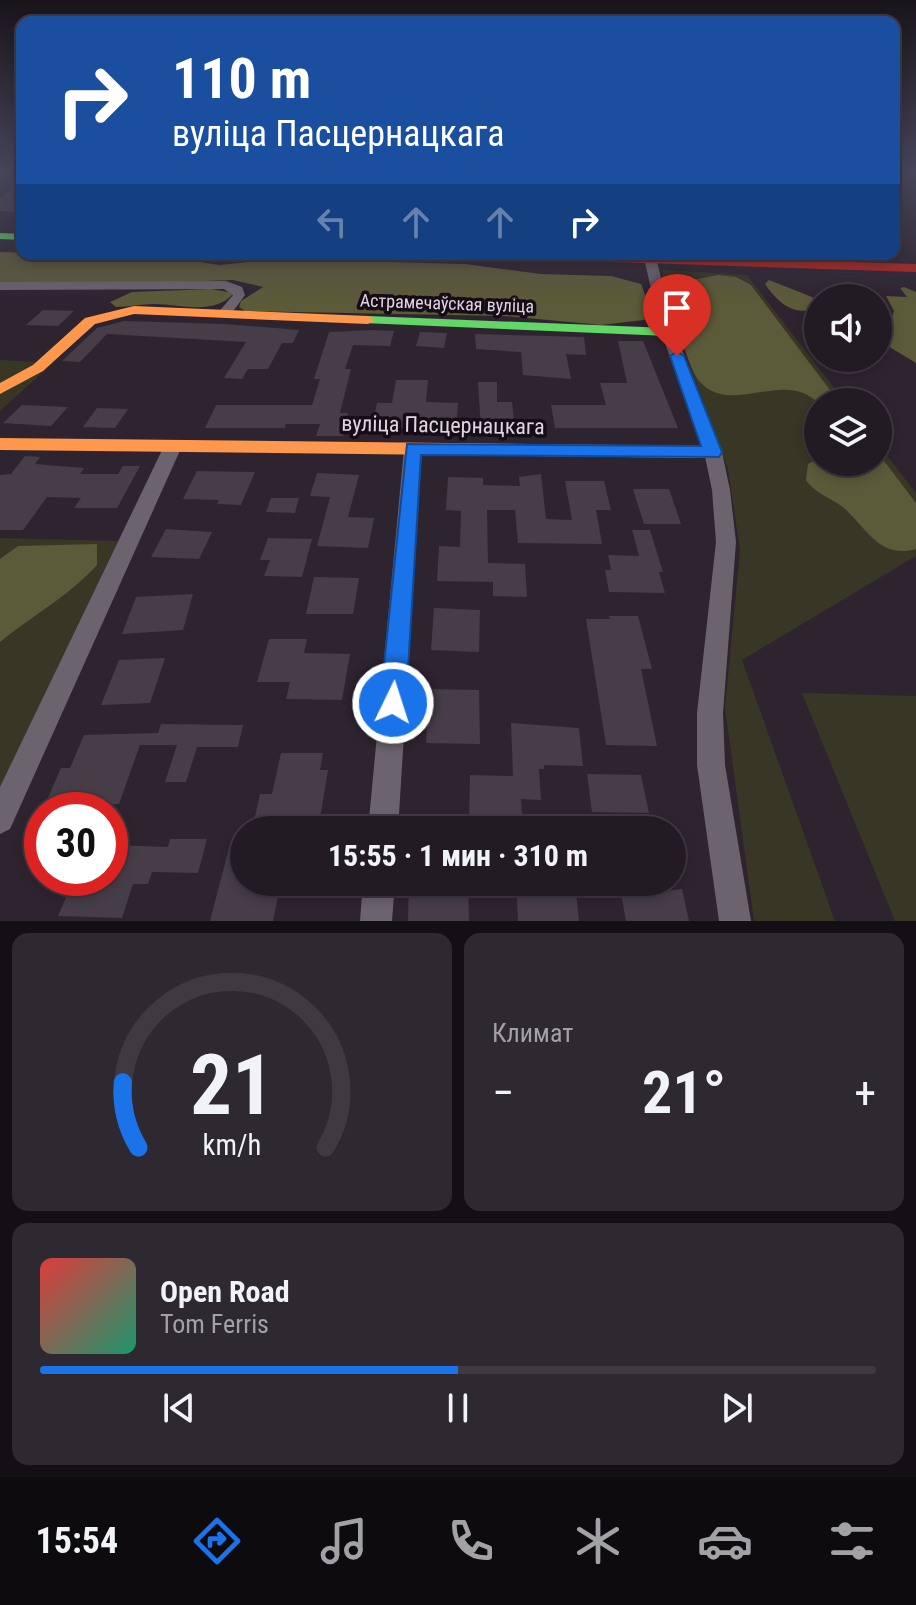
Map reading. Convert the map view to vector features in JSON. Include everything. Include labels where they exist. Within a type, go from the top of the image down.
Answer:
[{"type":"main road","points":[[723,260],[916,268]]},
{"type":"main road","points":[[885,260],[916,261]]},
{"type":"main road","name":"Астрамечаўская вуліца","points":[[0,389],[38,368],[76,331],[97,318],[124,311],[668,332]]},
{"type":"main road","name":"вуліца Пасцернацкага","points":[[0,444],[713,452]]},
{"type":"street","points":[[651,260],[668,332],[713,452],[721,490],[726,542],[710,713],[711,765],[735,921]]},
{"type":"street","points":[[0,286],[226,285],[238,290],[239,295],[224,314]]},
{"type":"street","points":[[0,819],[173,446]]},
{"type":"street","points":[[384,816],[413,449]]},
{"type":"street","points":[[376,921],[378,896]]},
{"type":"shaded area","points":[[0,252],[16,252],[16,260],[188,260],[219,265],[269,260],[465,264],[541,274],[611,276],[641,284],[651,310],[644,320],[601,325],[504,316],[245,311],[239,307],[241,301],[263,287],[233,280],[94,285],[0,282]]},
{"type":"shaded area","points":[[663,270],[747,275],[804,349],[804,372],[822,372],[834,388],[804,388],[804,476],[892,476],[892,462],[916,493],[916,556],[742,660],[835,921],[754,921],[725,708],[740,550],[728,469],[661,287]]},
{"type":"shaded area","points":[[718,275],[736,277],[751,285],[804,355],[804,372],[816,372],[828,388],[804,388],[804,393],[774,390],[727,395],[713,392],[700,382],[674,324],[662,283],[666,277],[693,280]]},
{"type":"shaded area","points":[[769,280],[804,294],[804,311],[787,306],[765,284]]},
{"type":"shaded area","points":[[900,288],[916,292],[916,363],[892,348],[892,296],[907,297]]},
{"type":"shaded area","points":[[211,289],[234,293],[226,300],[207,307],[154,304],[116,307],[110,302],[132,292]]},
{"type":"shaded area","points":[[0,360],[53,363],[0,411]]},
{"type":"shaded area","points":[[892,471],[916,503],[916,549],[893,550],[876,541],[845,509],[806,480],[806,476],[892,476]]},
{"type":"shaded area","points":[[0,538],[118,541],[0,788]]},
{"type":"shaded area","points":[[97,544],[97,565],[63,596],[0,642],[0,559],[18,546]]},
{"type":"shaded area","points":[[802,693],[916,696],[916,921],[895,921]]},
{"type":"building","points":[[43,310],[74,311],[58,326],[26,325]]},
{"type":"building","points":[[124,321],[299,330],[293,343],[282,343],[268,369],[248,369],[242,379],[224,378],[246,342],[107,334],[80,362],[62,361],[97,328]]},
{"type":"building","points":[[394,331],[390,346],[353,345],[345,369],[351,369],[340,413],[348,413],[343,436],[316,436],[320,424],[286,424],[285,428],[205,428],[216,405],[312,405],[320,379],[314,379],[329,332]]},
{"type":"building","points":[[420,332],[447,333],[444,348],[416,346]]},
{"type":"building","points":[[475,334],[584,337],[586,355],[566,354],[571,379],[523,375],[521,352],[476,349]]},
{"type":"building","points":[[618,341],[643,341],[678,428],[555,428],[551,405],[606,405],[600,383],[627,383]]},
{"type":"building","points":[[396,380],[428,380],[426,402],[458,403],[456,430],[372,428],[377,403],[392,403]]},
{"type":"building","points":[[478,382],[497,382],[497,402],[512,402],[515,429],[481,429]]},
{"type":"building","points":[[22,405],[68,407],[51,426],[3,423]]},
{"type":"building","points":[[97,408],[128,409],[115,428],[83,427]]},
{"type":"building","points":[[25,456],[40,457],[35,464],[84,468],[80,474],[118,474],[123,466],[140,466],[117,508],[74,508],[81,498],[47,497],[23,530],[0,530],[0,475],[11,474]]},
{"type":"building","points":[[197,471],[255,472],[241,505],[217,504],[219,500],[183,499]]},
{"type":"building","points":[[317,473],[359,475],[348,517],[374,518],[368,548],[317,546],[330,497],[310,496]]},
{"type":"building","points":[[541,474],[546,519],[572,520],[565,481],[604,481],[611,510],[596,510],[602,544],[518,543],[515,510],[487,510],[488,563],[525,564],[527,597],[493,596],[493,582],[437,581],[439,546],[460,547],[461,511],[446,510],[448,477],[483,478],[483,485],[520,486],[519,477]]},
{"type":"building","points":[[633,489],[669,489],[681,524],[644,524]]},
{"type":"building","points":[[271,498],[299,498],[295,513],[266,512]]},
{"type":"building","points":[[166,529],[212,532],[199,559],[151,557]]},
{"type":"building","points":[[632,530],[650,530],[663,572],[659,572],[665,593],[609,592],[605,570],[611,570],[608,555],[639,556]]},
{"type":"building","points":[[268,538],[312,539],[302,577],[264,576],[270,560],[260,560]]},
{"type":"building","points":[[314,577],[359,578],[353,614],[306,614]]},
{"type":"building","points":[[193,594],[183,630],[122,634],[136,597]]},
{"type":"building","points":[[434,608],[480,610],[479,652],[431,650]]},
{"type":"building","points":[[609,616],[638,616],[652,669],[641,669],[657,746],[606,745],[586,619],[610,619]]},
{"type":"building","points":[[269,639],[307,639],[304,653],[350,654],[342,700],[286,699],[290,682],[257,682]]},
{"type":"building","points":[[165,658],[150,703],[101,705],[119,660]]},
{"type":"building","points":[[429,689],[479,690],[480,744],[426,743]]},
{"type":"building","points":[[511,723],[579,728],[583,766],[544,765],[544,769],[539,769],[541,800],[521,799],[522,816],[469,816],[470,775],[513,776]]},
{"type":"building","points":[[161,724],[243,725],[238,747],[197,747],[186,782],[165,782],[177,745],[140,745],[123,792],[51,792],[61,768],[70,768],[84,735],[158,733]]},
{"type":"building","points":[[281,753],[323,753],[320,770],[328,770],[320,816],[255,816],[260,794],[272,794]]},
{"type":"building","points":[[587,774],[641,775],[649,813],[592,812]]},
{"type":"building","points":[[170,839],[207,839],[198,873],[152,872],[148,884],[133,884],[122,918],[58,916],[66,896],[128,896],[128,846],[168,847]]},
{"type":"building","points":[[230,848],[230,896],[278,896],[273,921],[210,921]]},
{"type":"building","points":[[409,896],[468,896],[469,921],[408,921]]},
{"type":"building","points":[[517,896],[576,896],[579,921],[518,921]]},
{"type":"building","points":[[622,896],[684,896],[689,921],[626,921]]},
{"type":"traffic: fast","points":[[0,236],[16,237]]},
{"type":"traffic: fast","points":[[368,320],[668,332]]},
{"type":"traffic: slow","points":[[0,389],[38,368],[90,321],[134,310],[368,320]]},
{"type":"traffic: slow","points":[[0,444],[713,452]]},
{"type":"traffic: jam","points":[[657,260],[916,268]]},
{"type":"route","points":[[393,703],[413,449],[713,452],[677,356]]}]
